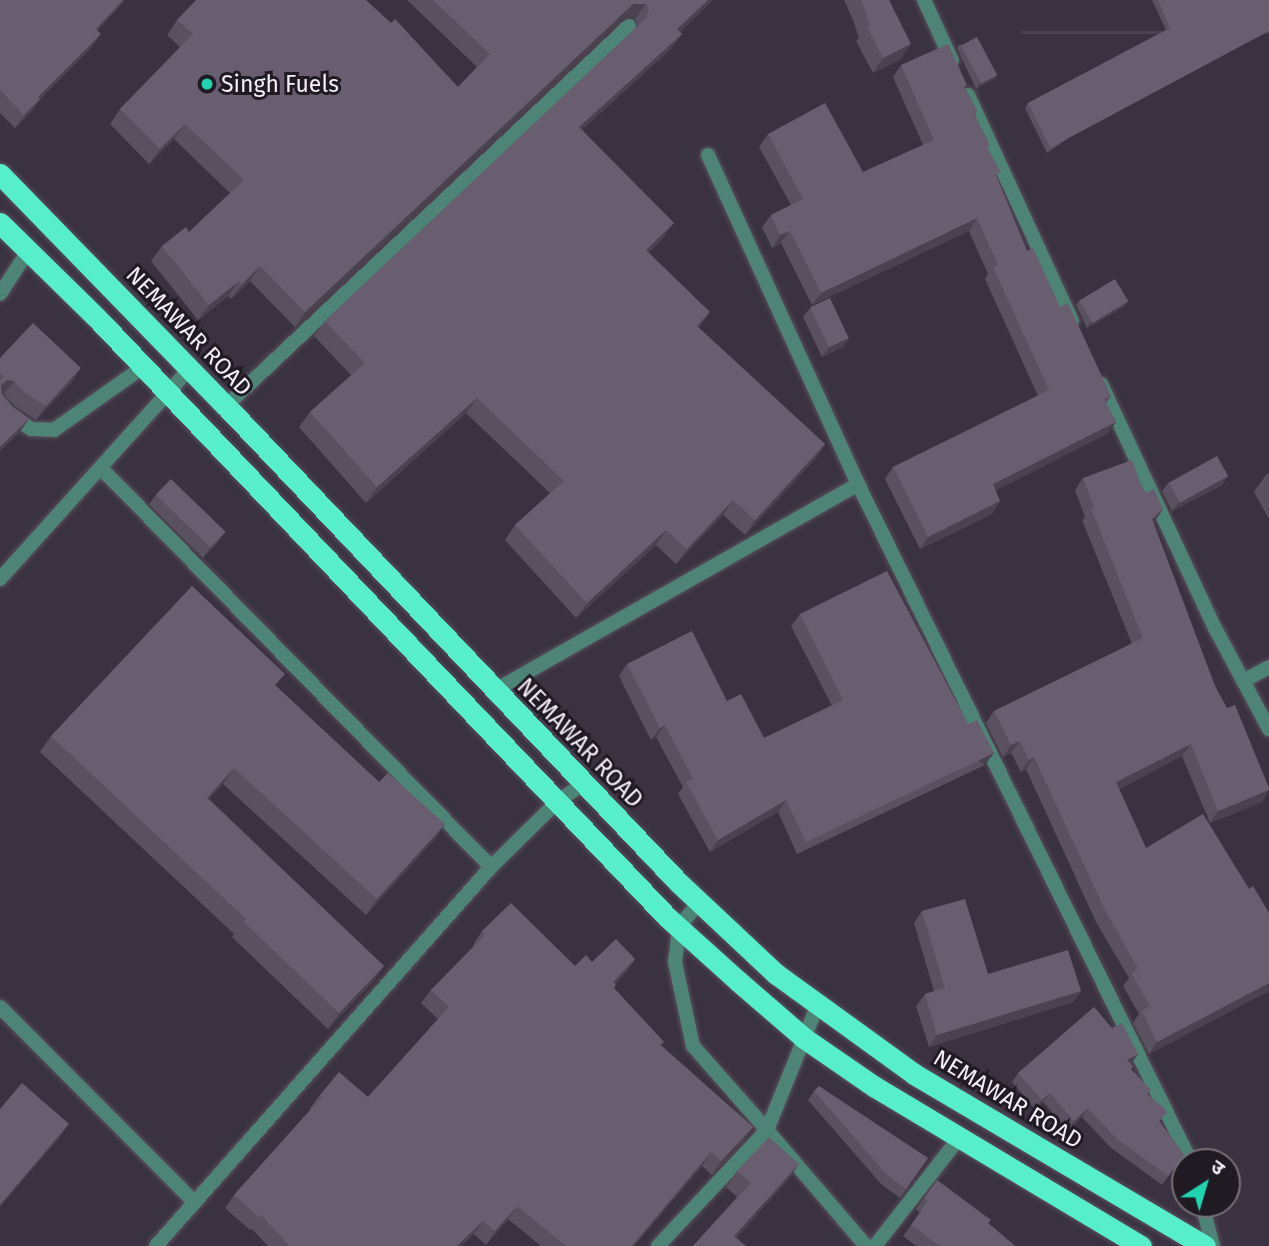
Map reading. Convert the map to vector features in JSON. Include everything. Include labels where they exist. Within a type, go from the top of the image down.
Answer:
[{"type":"highway","name":"NEMAWAR ROAD","points":[[0,174],[226,406],[583,784],[699,902],[776,974],[914,1073],[1205,1246]]},
{"type":"highway","points":[[0,223],[143,367],[679,927],[803,1038],[959,1138],[1141,1246]]},
{"type":"street","points":[[924,0],[1079,336]]},
{"type":"street","points":[[226,406],[629,26]]},
{"type":"street","points":[[708,155],[858,484],[1184,1148]]},
{"type":"street","points":[[0,294],[28,251]]},
{"type":"street","points":[[0,403],[31,429],[54,430],[143,367]]},
{"type":"street","points":[[0,579],[188,369]]},
{"type":"street","points":[[1097,374],[1215,628],[1269,729]]},
{"type":"street","points":[[101,468],[491,867]]},
{"type":"street","points":[[494,691],[858,484]]},
{"type":"street","points":[[1243,681],[1269,667]]},
{"type":"street","points":[[156,1246],[491,867],[557,802],[583,784]]},
{"type":"street","points":[[699,902],[679,927],[675,962],[693,1046],[866,1246]]},
{"type":"street","points":[[658,1246],[766,1130],[818,1004]]},
{"type":"street","points":[[0,1007],[195,1203]]},
{"type":"street","points":[[876,1246],[959,1138]]},
{"type":"street","points":[[1206,1218],[1213,1246]]},
{"type":"building","points":[[0,0],[123,0],[96,29],[101,34],[38,97],[40,99],[24,115],[0,90]]},
{"type":"building","points":[[196,0],[366,0],[391,23],[395,19],[458,87],[490,54],[433,0],[708,0],[677,29],[682,34],[579,127],[674,223],[646,250],[710,312],[697,326],[825,444],[755,520],[733,500],[687,549],[666,530],[587,603],[515,525],[564,481],[477,398],[377,487],[310,412],[365,363],[325,321],[646,18],[649,9],[646,4],[633,4],[305,312],[260,266],[242,284],[239,281],[209,305],[162,246],[186,227],[189,232],[244,180],[185,124],[160,149],[120,109],[193,34],[177,20]]},
{"type":"building","points":[[861,0],[889,0],[911,44],[883,58],[867,26],[870,25]]},
{"type":"building","points":[[1158,0],[1269,0],[1269,31],[1050,148],[1028,103],[1170,28]]},
{"type":"building","points":[[977,37],[997,75],[981,83],[961,45]]},
{"type":"building","points":[[948,44],[967,85],[964,87],[977,111],[974,113],[990,145],[987,147],[1001,172],[996,175],[1027,251],[1033,248],[1060,307],[1068,303],[1111,396],[1104,399],[1116,422],[993,484],[1000,501],[928,537],[893,467],[1049,390],[993,267],[998,265],[977,218],[821,293],[790,231],[780,235],[771,215],[803,199],[768,134],[825,103],[863,172],[934,140],[901,65]]},
{"type":"building","points":[[1115,279],[1128,301],[1092,323],[1079,301]]},
{"type":"building","points":[[830,298],[849,338],[829,347],[810,307]]},
{"type":"building","points":[[33,323],[81,368],[46,406],[24,392],[14,381],[7,380],[1,385],[2,395],[10,405],[29,419],[0,447],[0,381],[4,377],[0,373],[0,358]]},
{"type":"building","points":[[1217,456],[1228,476],[1180,503],[1169,483]]},
{"type":"building","points":[[1132,460],[1142,487],[1146,493],[1154,489],[1163,509],[1152,519],[1215,686],[1227,708],[1235,705],[1269,788],[1218,811],[1191,744],[1116,782],[1146,848],[1203,814],[1249,889],[1253,886],[1269,913],[1269,983],[1157,1042],[1142,1011],[1150,1006],[1132,974],[1138,968],[1105,910],[1034,757],[1029,760],[1020,741],[1011,745],[994,711],[1143,638],[1091,508],[1094,507],[1083,478]]},
{"type":"building","points":[[171,479],[226,532],[210,548],[156,495]]},
{"type":"building","points":[[887,571],[968,724],[977,720],[994,753],[806,842],[786,800],[718,840],[686,782],[693,779],[665,725],[660,728],[627,664],[692,631],[727,701],[741,694],[764,738],[843,700],[800,614]]},
{"type":"building","points":[[192,586],[285,674],[275,685],[379,782],[388,773],[445,824],[377,899],[234,768],[207,798],[384,966],[339,1013],[243,921],[246,919],[51,736]]},
{"type":"building","points":[[965,899],[988,974],[1068,950],[1081,991],[937,1035],[925,994],[945,988],[922,911]]},
{"type":"building","points":[[511,903],[575,966],[586,955],[592,962],[616,939],[635,959],[613,982],[616,985],[614,988],[664,1042],[660,1045],[753,1127],[721,1161],[711,1152],[632,1246],[566,1246],[517,1206],[495,1231],[483,1221],[457,1246],[290,1246],[261,1215],[259,1217],[234,1195],[322,1097],[320,1095],[339,1072],[368,1097],[449,1007],[431,990],[485,935],[482,931]]},
{"type":"building","points":[[1094,1007],[1112,1028],[1122,1023],[1138,1054],[1127,1060],[1133,1066],[1131,1069],[1151,1090],[1147,1094],[1165,1109],[1167,1113],[1159,1121],[1179,1148],[1171,1148],[1171,1172],[1168,1176],[1116,1138],[1088,1108],[1074,1121],[1050,1093],[1042,1100],[1018,1073]]},
{"type":"building","points":[[22,1083],[69,1124],[0,1205],[0,1109]]},
{"type":"building","points":[[819,1086],[928,1158],[906,1189],[887,1175],[814,1091]]},
{"type":"building","points":[[769,1137],[799,1164],[734,1236],[746,1246],[693,1246],[751,1183],[737,1171]]},
{"type":"building","points":[[937,1180],[991,1220],[988,1223],[1015,1246],[940,1246],[911,1225],[928,1201],[924,1198]]},
{"type":"place","name":"Singh Fuels","points":[[207,84]]}]
